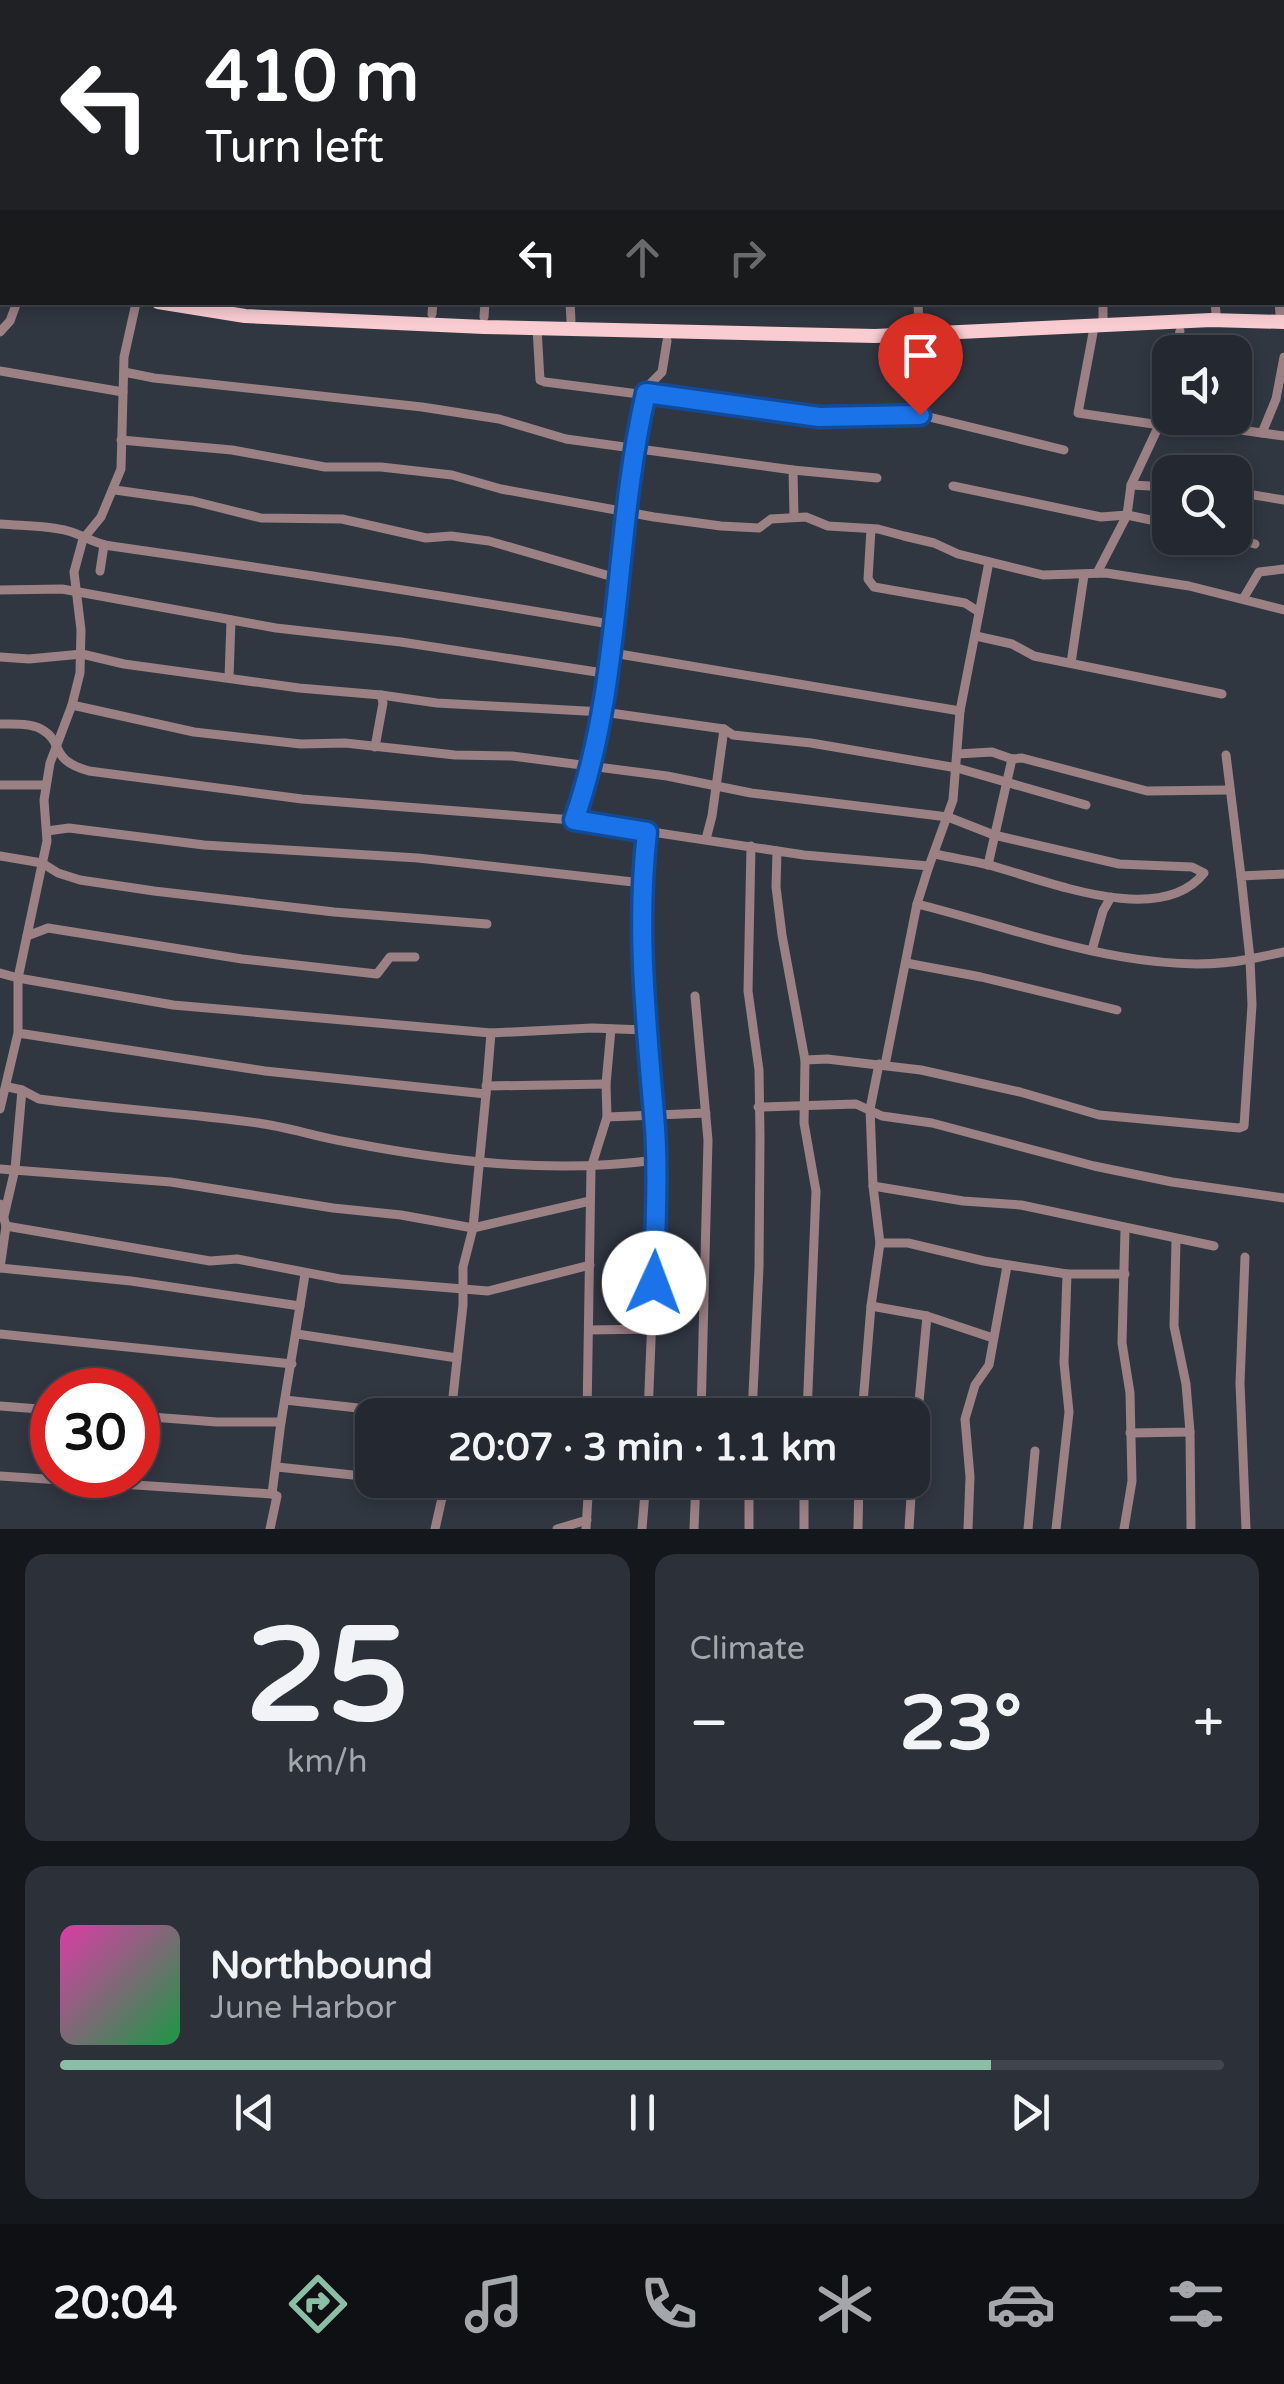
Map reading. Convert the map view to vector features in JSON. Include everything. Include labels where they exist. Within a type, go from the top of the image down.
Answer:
[{"type":"main road","points":[[177,305],[245,316],[875,336],[1211,320],[1281,313]]},
{"type":"street","points":[[0,1109],[18,1033],[18,978],[47,830],[45,785],[72,706],[82,654],[74,572],[84,538],[101,517],[121,468],[122,392],[136,305]]},
{"type":"street","points":[[432,314],[433,305]]},
{"type":"street","points":[[484,317],[485,305]]},
{"type":"street","points":[[570,305],[571,322]]},
{"type":"street","points":[[918,305],[919,327]]},
{"type":"street","points":[[1103,305],[1103,318]]},
{"type":"street","points":[[0,332],[5,320]]},
{"type":"street","points":[[537,328],[540,380],[819,417],[920,415],[1064,450]]},
{"type":"street","points":[[1179,335],[1180,331]]},
{"type":"street","points":[[1093,334],[1078,413],[1152,421]]},
{"type":"street","points":[[574,820],[592,768],[613,654],[635,449],[648,385],[662,372],[667,341]]},
{"type":"street","points":[[1262,433],[1276,399],[1284,357]]},
{"type":"street","points":[[0,371],[122,392]]},
{"type":"street","points":[[124,372],[461,413],[500,419],[566,439],[876,478]]},
{"type":"street","points":[[1252,432],[1284,436]]},
{"type":"street","points":[[1097,573],[1127,515],[1131,484],[1155,435]]},
{"type":"street","points":[[121,440],[232,450],[325,467],[452,475],[501,490],[703,524],[759,528],[771,519],[806,517],[828,526],[871,529],[934,543],[958,554],[1042,575],[1097,573],[1189,586],[1284,610]]},
{"type":"street","points":[[793,470],[794,516]]},
{"type":"street","points":[[1131,484],[1152,486]]},
{"type":"street","points":[[953,486],[1101,517],[1127,515],[1152,520]]},
{"type":"street","points":[[115,490],[192,501],[261,518],[342,519],[426,538],[451,536],[490,541],[620,580]]},
{"type":"street","points":[[1252,495],[1284,500]]},
{"type":"street","points":[[0,524],[57,529],[104,545],[390,586],[615,625]]},
{"type":"street","points":[[871,529],[868,580],[874,587],[965,603],[979,612]]},
{"type":"street","points":[[100,570],[104,545]]},
{"type":"street","points":[[863,1398],[880,1243],[870,1109],[917,904],[948,818],[960,711],[989,562]]},
{"type":"street","points":[[1243,599],[1260,572],[1284,569]]},
{"type":"street","points":[[1071,664],[1084,575]]},
{"type":"street","points":[[0,590],[74,591],[231,620],[603,673],[613,654]]},
{"type":"street","points":[[229,678],[231,620]]},
{"type":"street","points":[[976,636],[1012,644],[1034,656],[1222,694]]},
{"type":"street","points":[[0,657],[82,654],[124,664],[328,692],[437,703],[603,712],[956,768],[1086,805]]},
{"type":"street","points":[[613,654],[960,711]]},
{"type":"street","points":[[375,746],[383,704],[381,695]]},
{"type":"street","points":[[72,706],[194,732],[301,744],[346,743],[455,755],[512,756],[667,776],[948,818],[994,835],[1120,864],[1192,868],[1204,873],[1181,893],[1163,898],[1110,897],[935,854]]},
{"type":"street","points":[[0,724],[38,727],[56,745],[64,762],[89,771],[302,799],[574,820],[777,851],[929,866]]},
{"type":"street","points":[[46,732],[63,726]]},
{"type":"street","points":[[706,839],[724,729]]},
{"type":"street","points":[[957,754],[992,752],[1147,791],[1230,790]]},
{"type":"street","points":[[805,1060],[827,1058],[882,1065],[1020,1092],[1098,1115],[1242,1128],[1252,1005],[1226,756]]},
{"type":"street","points":[[988,865],[1012,759]]},
{"type":"street","points":[[0,785],[45,785]]},
{"type":"street","points":[[47,830],[69,828],[204,845],[418,858],[642,882]]},
{"type":"street","points":[[647,832],[642,882],[645,1030],[656,1160],[649,1398]]},
{"type":"street","points":[[751,846],[748,991],[758,1070],[759,1267],[753,1398]]},
{"type":"street","points":[[777,851],[776,887],[805,1060],[804,1123],[816,1191],[808,1398]]},
{"type":"street","points":[[0,856],[42,863],[80,880],[154,891],[487,924]]},
{"type":"street","points":[[1241,876],[1284,874]]},
{"type":"street","points":[[1092,950],[1102,910],[1110,897]]},
{"type":"street","points":[[917,904],[1092,950],[1180,962],[1250,959],[1284,952]]},
{"type":"street","points":[[27,936],[48,928],[242,960],[377,974],[390,957],[416,957]]},
{"type":"street","points":[[906,963],[1117,1010]]},
{"type":"street","points":[[0,973],[173,1006],[491,1032],[645,1030]]},
{"type":"street","points":[[695,996],[706,1113],[702,1398]]},
{"type":"street","points":[[587,1398],[590,1168],[607,1117],[610,1028]]},
{"type":"street","points":[[453,1398],[463,1267],[473,1228],[491,1032]]},
{"type":"street","points":[[18,1033],[265,1071],[486,1090],[606,1084]]},
{"type":"street","points":[[8,1088],[39,1099],[263,1123],[383,1149],[479,1162],[590,1168],[656,1160]]},
{"type":"street","points":[[22,1090],[0,1268],[130,1281],[300,1306]]},
{"type":"street","points":[[758,1107],[856,1104],[882,1116],[932,1123],[1008,1146],[1136,1175],[1284,1198]]},
{"type":"street","points":[[607,1117],[706,1113]]},
{"type":"street","points":[[0,1169],[172,1182],[473,1228],[590,1201]]},
{"type":"street","points":[[873,1186],[963,1201],[1022,1205],[1214,1246]]},
{"type":"street","points":[[0,1204],[5,1221]]},
{"type":"street","points":[[5,1221],[210,1261],[254,1262],[305,1274],[462,1290],[488,1291],[590,1264]]},
{"type":"street","points":[[1124,1529],[1132,1481],[1128,1373],[1122,1344],[1126,1230]]},
{"type":"street","points":[[1176,1240],[1174,1326],[1186,1384],[1191,1529]]},
{"type":"street","points":[[880,1243],[908,1243],[1008,1266],[1067,1274],[1125,1274]]},
{"type":"street","points":[[1245,1257],[1240,1383],[1246,1529]]},
{"type":"street","points":[[968,1529],[970,1477],[965,1419],[975,1386],[989,1365],[1008,1266]]},
{"type":"street","points":[[272,1494],[305,1274]]},
{"type":"street","points":[[1056,1529],[1069,1412],[1064,1363],[1067,1274]]},
{"type":"street","points":[[871,1306],[928,1316],[993,1338]]},
{"type":"street","points":[[918,1398],[928,1316]]},
{"type":"street","points":[[589,1330],[652,1330]]},
{"type":"street","points":[[0,1334],[292,1364]]},
{"type":"street","points":[[297,1334],[457,1358]]},
{"type":"street","points":[[285,1400],[355,1408]]},
{"type":"street","points":[[0,1406],[30,1408]]},
{"type":"street","points":[[160,1418],[280,1422]]},
{"type":"street","points":[[1130,1433],[1190,1432]]},
{"type":"street","points":[[1028,1529],[1035,1451]]},
{"type":"street","points":[[276,1467],[355,1474]]},
{"type":"street","points":[[0,1476],[272,1494],[277,1496],[270,1529],[282,1529]]},
{"type":"street","points":[[435,1529],[442,1498]]},
{"type":"street","points":[[558,1529],[587,1525],[588,1498]]},
{"type":"street","points":[[642,1529],[645,1498]]},
{"type":"street","points":[[694,1529],[695,1498]]},
{"type":"street","points":[[749,1498],[750,1529]]},
{"type":"street","points":[[804,1498],[804,1529]]},
{"type":"street","points":[[858,1529],[859,1498]]},
{"type":"street","points":[[909,1529],[911,1498]]},
{"type":"route","points":[[654,1283],[654,1116],[641,924],[647,832],[574,820],[592,768],[613,654],[626,511],[646,393],[819,417],[920,415]]}]
